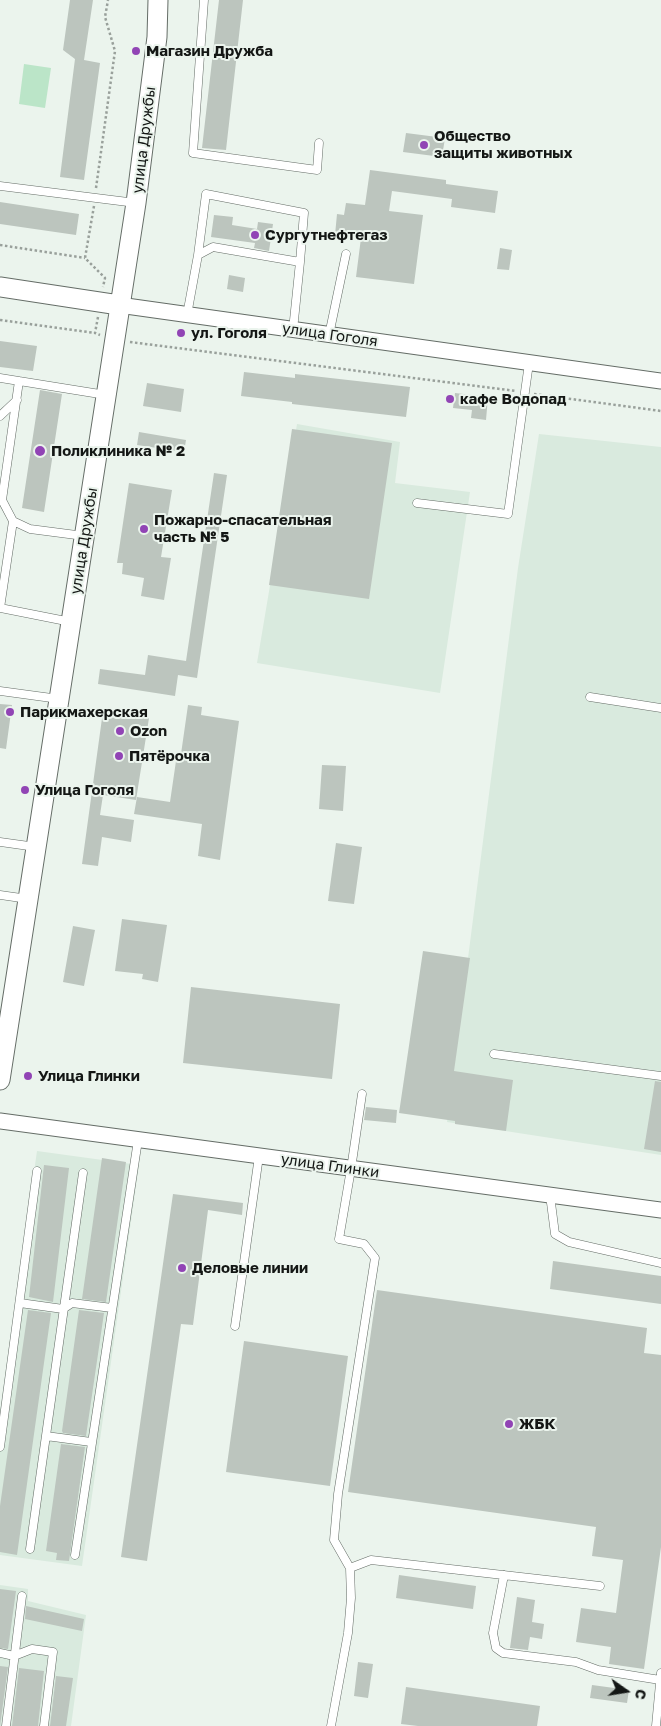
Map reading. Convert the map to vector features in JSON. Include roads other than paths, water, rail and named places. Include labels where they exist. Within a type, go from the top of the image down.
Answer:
[{"type":"street","name":"улица Дружбы","points":[[0,1080],[136,203],[157,36],[158,0]]},
{"type":"street","name":"улица Гоголя","points":[[0,287],[661,382]]},
{"type":"street","name":"улица Глинки","points":[[0,1121],[661,1210]]},
{"type":"lane","points":[[204,0],[193,153],[317,170],[319,144]]},
{"type":"lane","points":[[0,186],[136,203]]},
{"type":"lane","points":[[187,315],[198,255],[206,194],[304,213],[293,330]]},
{"type":"lane","points":[[198,255],[213,247],[300,262]]},
{"type":"lane","points":[[329,335],[346,254]]},
{"type":"lane","points":[[417,503],[508,514],[529,363]]},
{"type":"lane","points":[[0,378],[106,395]]},
{"type":"lane","points":[[19,381],[2,490],[2,500],[13,521],[0,608],[71,622]]},
{"type":"lane","points":[[0,416],[16,400]]},
{"type":"lane","points":[[13,521],[30,529],[84,536]]},
{"type":"lane","points":[[0,691],[59,699]]},
{"type":"lane","points":[[590,697],[661,708]]},
{"type":"lane","points":[[0,842],[36,847]]},
{"type":"lane","points":[[0,895],[28,899]]},
{"type":"lane","points":[[494,1054],[661,1076]]},
{"type":"lane","points":[[332,1726],[348,1633],[351,1598],[350,1568],[334,1540],[338,1494],[375,1258],[364,1244],[339,1239],[362,1094]]},
{"type":"lane","points":[[75,1555],[138,1140]]},
{"type":"lane","points":[[235,1326],[259,1156]]},
{"type":"lane","points":[[0,1447],[37,1171]]},
{"type":"lane","points":[[30,1549],[84,1172]]},
{"type":"lane","points":[[550,1195],[555,1234],[569,1242],[661,1263]]},
{"type":"lane","points":[[20,1303],[64,1309],[72,1303],[112,1308]]},
{"type":"lane","points":[[46,1436],[91,1442]]},
{"type":"lane","points":[[350,1568],[370,1560],[600,1586]]},
{"type":"lane","points":[[504,1575],[493,1633],[496,1648],[502,1653],[576,1662],[598,1670],[660,1676],[656,1726]]},
{"type":"lane","points":[[6,1726],[22,1596]]},
{"type":"lane","points":[[0,1653],[14,1656],[32,1649],[53,1652],[44,1726]]},
{"type":"place","name":"Магазин Дружба","points":[[136,51]]},
{"type":"place","name":"Общество защиты животных","points":[[424,145]]},
{"type":"place","name":"Сургутнефтегаз","points":[[255,235]]},
{"type":"place","name":"ул. Гоголя","points":[[181,333]]},
{"type":"place","name":"кафе Водопад","points":[[450,399]]},
{"type":"place","name":"Поликлиника № 2","points":[[40,451]]},
{"type":"place","name":"Пожарно-спасательная часть № 5","points":[[144,529]]},
{"type":"place","name":"Парикмахерская","points":[[10,712]]},
{"type":"place","name":"Ozon","points":[[120,731]]},
{"type":"place","name":"Пятёрочка","points":[[119,756]]},
{"type":"place","name":"Улица Гоголя","points":[[25,790]]},
{"type":"place","name":"Улица Глинки","points":[[28,1076]]},
{"type":"place","name":"Деловые линии","points":[[182,1268]]},
{"type":"place","name":"ЖБК","points":[[509,1424]]}]
